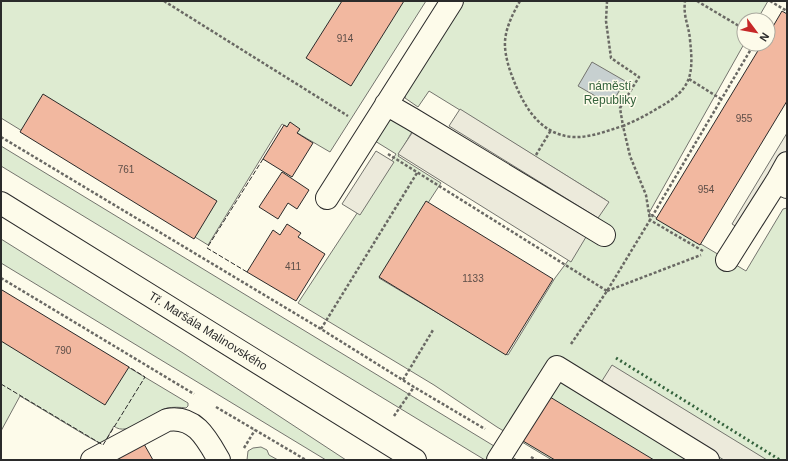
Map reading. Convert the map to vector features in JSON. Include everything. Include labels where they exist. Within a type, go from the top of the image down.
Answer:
[{"type":"main road","points":[[327,198],[452,1]]},
{"type":"main road","points":[[386,104],[604,235]]},
{"type":"main road","points":[[727,260],[784,177]]},
{"type":"main road","name":"Tř. Maršála Malinovského","points":[[1,203],[415,460]]},
{"type":"main road","points":[[503,451],[557,367],[708,460]]},
{"type":"main road","points":[[92,460],[167,420],[176,419],[185,420],[200,431],[209,442],[219,460]]},
{"type":"path","points":[[164,1],[357,121],[365,139],[607,291]]},
{"type":"path","points":[[520,1],[508,24],[505,47],[510,71],[524,104],[534,117],[551,130],[571,137],[584,137],[598,134],[640,119],[674,100],[686,86],[689,79],[692,57],[690,37],[684,12],[685,1]]},
{"type":"path","points":[[607,1],[606,21],[611,58],[639,77],[620,108],[630,156],[646,195],[650,220]]},
{"type":"path","points":[[697,1],[736,24]]},
{"type":"path","points":[[770,1],[787,11]]},
{"type":"path","points":[[557,367],[607,291],[749,52]]},
{"type":"path","points":[[689,79],[721,99]]},
{"type":"path","points":[[536,155],[551,130]]},
{"type":"path","points":[[1,137],[321,329],[403,380],[503,451],[536,460]]},
{"type":"path","points":[[321,329],[417,173]]},
{"type":"path","points":[[607,291],[707,253],[650,220]]},
{"type":"path","points":[[1,278],[196,395]]},
{"type":"path","points":[[403,380],[433,330]]},
{"type":"path","points":[[216,407],[306,460]]},
{"type":"path","points":[[240,454],[255,430]]},
{"type":"green space","points":[[1,1],[426,1],[330,152],[282,124],[208,245],[1,118]]},
{"type":"green space","name":"náměstí Republiky","points":[[461,1],[768,1],[762,12],[736,12],[736,52],[740,52],[649,213],[746,271],[783,209],[787,208],[787,460],[552,460],[497,427],[434,385],[298,303],[396,154],[375,141],[379,130],[392,118],[413,130],[398,156],[441,183],[379,278],[508,355],[555,278],[573,254],[606,200],[429,91],[418,107],[405,98],[406,87]]},
{"type":"green space","points":[[1,146],[517,460],[485,460],[1,166]]},
{"type":"green space","points":[[1,239],[183,353],[346,460],[326,460],[1,263]]},
{"type":"green space","points":[[1,291],[188,403],[188,406],[186,408],[176,407],[161,410],[133,427],[126,429],[119,429],[114,426],[103,445],[20,396],[1,431]]},
{"type":"green space","points":[[261,447],[267,450],[269,455],[278,460],[247,460],[248,451],[253,448]]},
{"type":"shaded area","points":[[592,62],[625,81],[611,105],[578,86]]},
{"type":"shaded area","points":[[460,109],[609,202],[598,218],[449,126]]},
{"type":"shaded area","points":[[414,130],[586,237],[571,262],[398,154]]},
{"type":"shaded area","points":[[787,133],[787,162],[745,232],[732,224]]},
{"type":"shaded area","points":[[376,151],[394,162],[360,215],[342,204]]},
{"type":"shaded area","points":[[612,365],[767,460],[724,460],[600,384]]},
{"type":"building","points":[[342,1],[404,1],[351,86],[306,58]]},
{"type":"building","points":[[782,11],[787,14],[787,101],[700,245],[656,219],[757,52],[776,52],[776,21]]},
{"type":"building","points":[[43,94],[217,201],[194,239],[20,132]]},
{"type":"building","points":[[290,122],[300,129],[297,133],[313,143],[292,177],[263,159],[284,125],[287,127]]},
{"type":"building","points":[[282,172],[309,190],[297,209],[288,203],[278,219],[259,207]]},
{"type":"building","points":[[426,201],[553,279],[506,355],[379,277]]},
{"type":"building","points":[[287,224],[301,233],[298,237],[325,254],[296,301],[247,272],[273,230],[280,235]]},
{"type":"building","points":[[2,290],[129,367],[105,405],[1,341]]},
{"type":"building","points":[[550,397],[654,460],[555,460],[523,441]]},
{"type":"building","points":[[144,444],[153,460],[115,460]]},
{"type":"hedge","points":[[616,358],[780,460]]},
{"type":"fence","points":[[247,272],[207,248],[263,159]]},
{"type":"fence","points":[[1,384],[103,445],[145,377],[129,367]]}]
